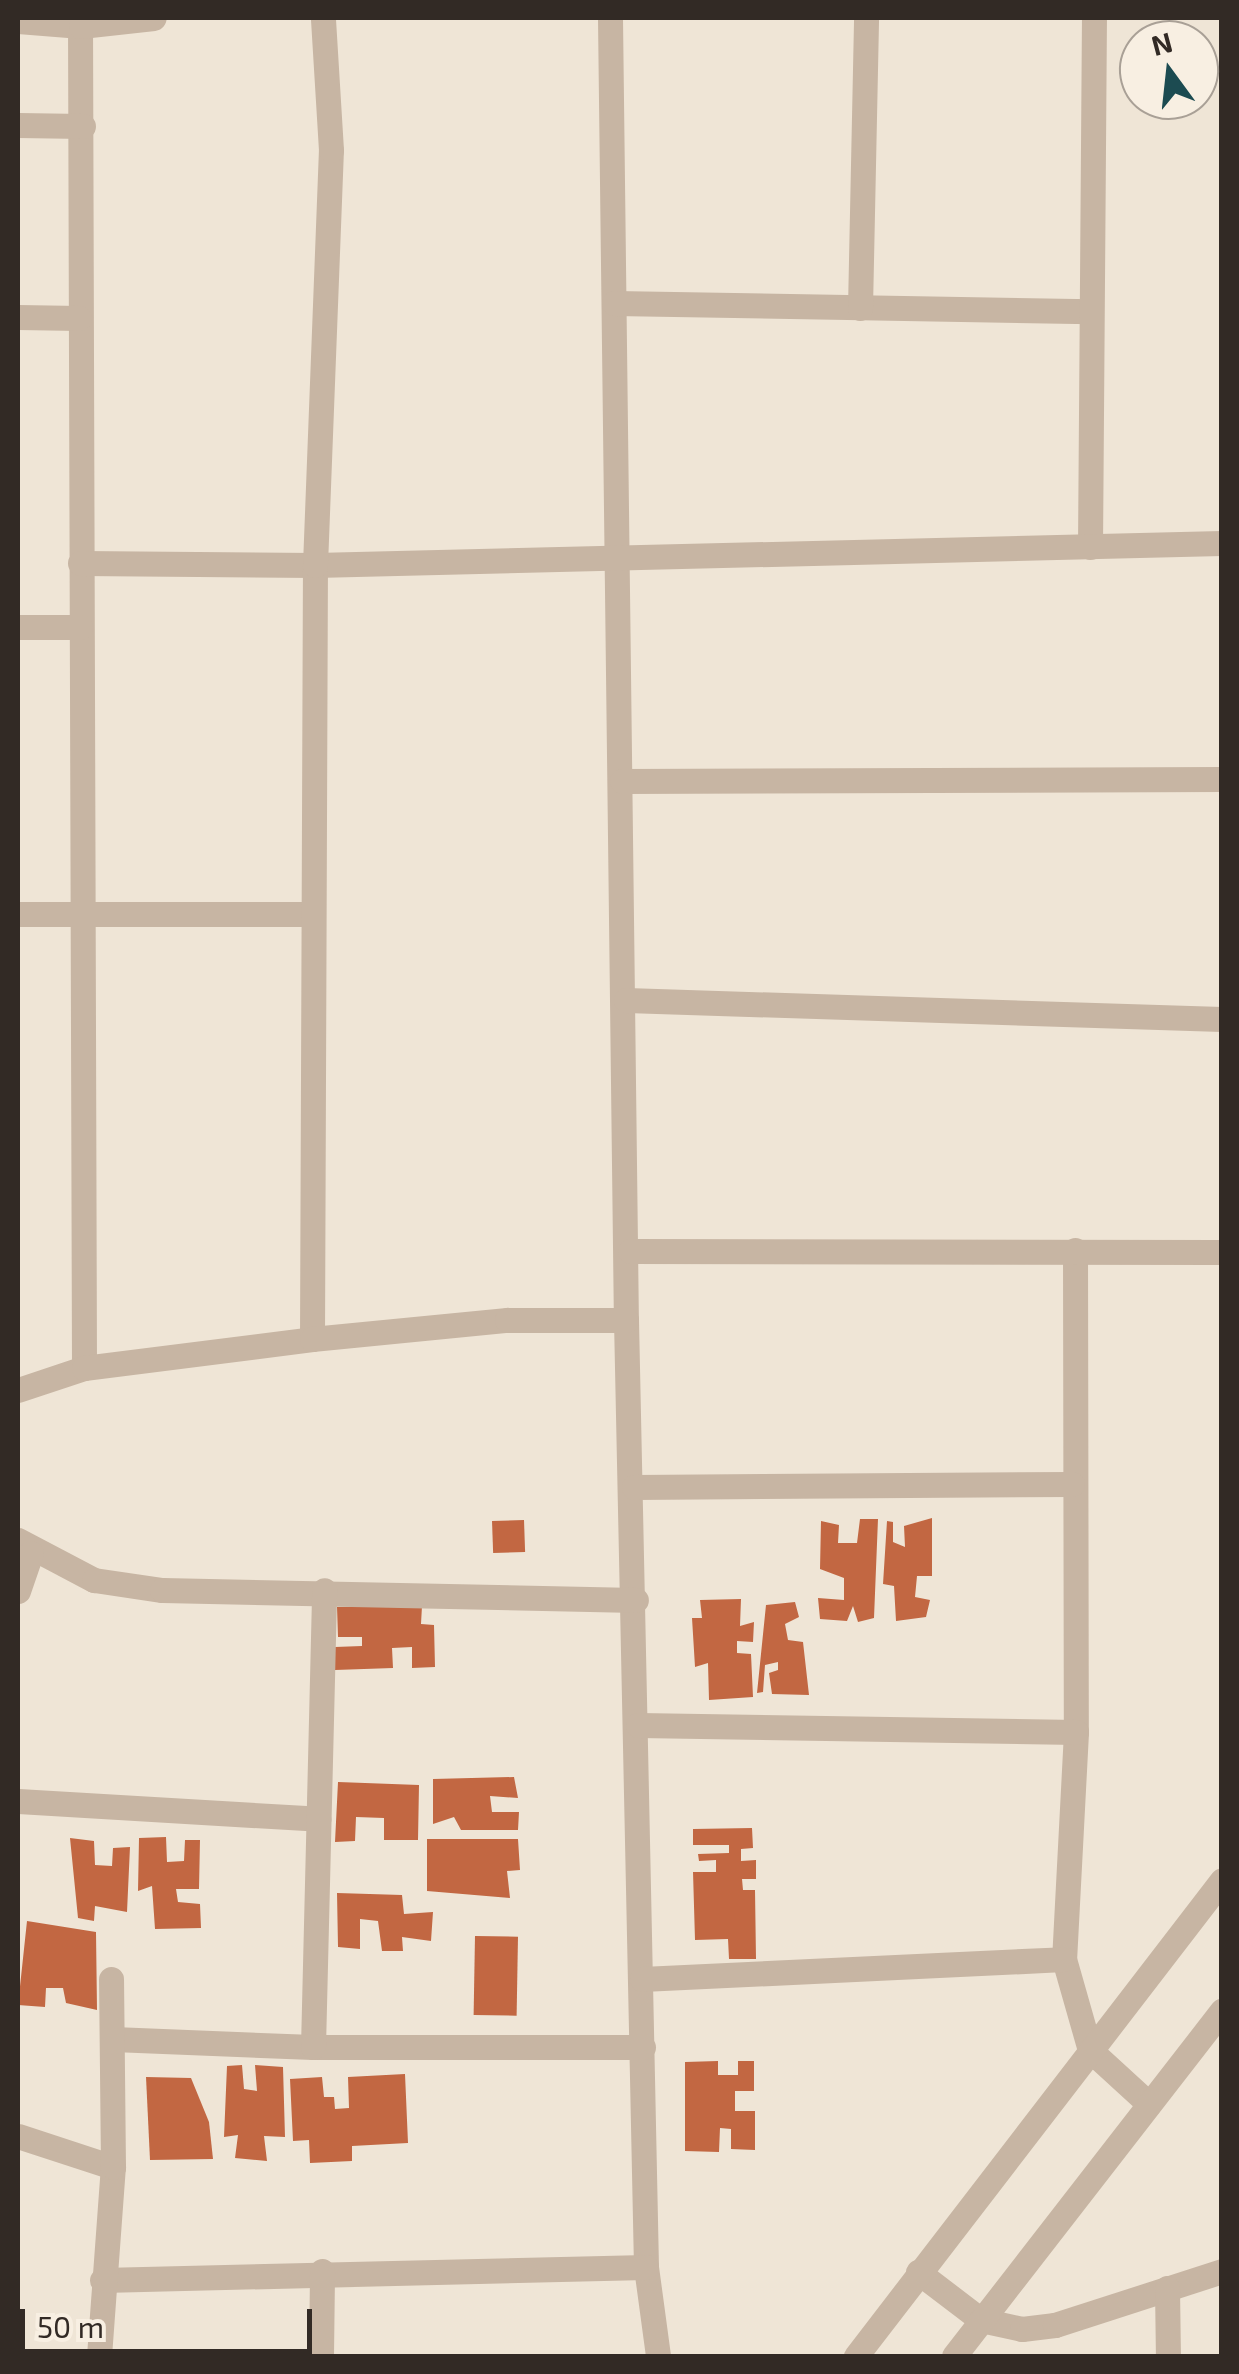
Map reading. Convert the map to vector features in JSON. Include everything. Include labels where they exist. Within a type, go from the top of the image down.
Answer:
[{"type":"street","points":[[18,20],[154,18]]},
{"type":"street","points":[[312,1339],[315,565],[331,150],[322,18]]},
{"type":"street","points":[[610,18],[630,1251],[626,1320],[634,1487],[646,2266],[658,2356]]},
{"type":"street","points":[[860,308],[866,18]]},
{"type":"street","points":[[1090,547],[1094,18]]},
{"type":"street","points":[[80,22],[83,126],[78,917],[84,1368]]},
{"type":"street","points":[[18,124],[83,126]]},
{"type":"street","points":[[614,303],[1091,312]]},
{"type":"street","points":[[18,317],[79,318]]},
{"type":"street","points":[[80,563],[315,565],[1222,543]]},
{"type":"street","points":[[18,627],[80,627]]},
{"type":"street","points":[[622,780],[1222,779]]},
{"type":"street","points":[[18,914],[312,914]]},
{"type":"street","points":[[626,1000],[1222,1020]]},
{"type":"street","points":[[1074,1250],[1076,1732],[1064,1959],[1090,2050],[1149,2104]]},
{"type":"street","points":[[630,1251],[1222,1252]]},
{"type":"street","points":[[18,1390],[84,1368],[312,1339],[507,1320],[626,1320]]},
{"type":"street","points":[[634,1487],[1072,1484]]},
{"type":"street","points":[[18,1591],[24,1546],[94,1580],[162,1590],[324,1590],[636,1600]]},
{"type":"street","points":[[313,2047],[324,1590]]},
{"type":"street","points":[[638,1725],[1076,1732]]},
{"type":"street","points":[[18,1801],[318,1819]]},
{"type":"street","points":[[856,2356],[1222,1880]]},
{"type":"street","points":[[642,1979],[1064,1959]]},
{"type":"street","points":[[98,2356],[112,2168],[110,1980]]},
{"type":"street","points":[[954,2356],[1222,2011]]},
{"type":"street","points":[[113,2038],[313,2047],[643,2047]]},
{"type":"street","points":[[18,2136],[112,2168]]},
{"type":"street","points":[[102,2280],[322,2271],[646,2266]]},
{"type":"street","points":[[918,2272],[980,2320],[1022,2329],[1055,2325],[1222,2270]]},
{"type":"street","points":[[321,2356],[322,2271]]},
{"type":"street","points":[[1166,2288],[1168,2356]]},
{"type":"building","points":[[932,1518],[932,1576],[917,1576],[915,1597],[930,1600],[926,1617],[896,1621],[894,1586],[883,1584],[887,1521],[893,1522],[893,1542],[905,1547],[904,1526]]},
{"type":"building","points":[[860,1519],[878,1519],[874,1618],[858,1622],[853,1606],[847,1621],[820,1619],[818,1598],[844,1600],[844,1578],[820,1569],[821,1521],[839,1525],[838,1543],[857,1543]]},
{"type":"building","points":[[524,1520],[525,1552],[493,1553],[492,1521]]},
{"type":"building","points":[[741,1599],[740,1626],[754,1622],[753,1642],[737,1641],[737,1653],[751,1654],[753,1697],[709,1700],[708,1663],[695,1667],[692,1618],[702,1618],[700,1600]]},
{"type":"building","points":[[795,1602],[799,1617],[785,1624],[788,1640],[803,1642],[809,1695],[772,1694],[769,1673],[778,1670],[778,1662],[765,1665],[763,1692],[757,1693],[766,1605]]},
{"type":"building","points":[[422,1606],[421,1624],[434,1625],[435,1667],[412,1668],[412,1647],[392,1648],[393,1668],[335,1670],[335,1647],[362,1646],[362,1637],[338,1637],[337,1607]]},
{"type":"building","points":[[514,1777],[518,1798],[490,1796],[492,1812],[519,1812],[518,1830],[461,1830],[454,1817],[433,1824],[433,1779]]},
{"type":"building","points":[[338,1782],[419,1785],[418,1840],[384,1840],[384,1818],[356,1817],[355,1841],[335,1842]]},
{"type":"building","points":[[752,1828],[753,1848],[741,1849],[741,1861],[756,1860],[756,1879],[742,1879],[743,1890],[755,1890],[756,1959],[729,1959],[728,1939],[695,1940],[693,1872],[716,1872],[716,1860],[699,1861],[698,1854],[729,1853],[729,1845],[693,1845],[693,1829]]},
{"type":"building","points":[[166,1837],[167,1862],[184,1861],[185,1840],[200,1840],[199,1889],[176,1889],[178,1902],[200,1904],[201,1928],[155,1929],[152,1886],[138,1891],[139,1838]]},
{"type":"building","points":[[70,1838],[94,1841],[95,1865],[112,1866],[113,1848],[130,1847],[127,1912],[95,1906],[94,1921],[78,1918]]},
{"type":"building","points":[[427,1839],[518,1839],[520,1870],[507,1871],[510,1898],[427,1891]]},
{"type":"building","points":[[337,1893],[402,1895],[404,1914],[433,1912],[431,1941],[402,1937],[403,1951],[382,1951],[378,1921],[360,1919],[360,1949],[338,1947]]},
{"type":"building","points":[[27,1921],[96,1932],[97,2010],[66,2003],[63,1988],[46,1988],[45,2007],[18,2005]]},
{"type":"building","points":[[475,1936],[518,1937],[517,2016],[474,2015]]},
{"type":"building","points":[[718,2061],[718,2075],[738,2075],[738,2061],[754,2061],[754,2091],[735,2091],[735,2111],[755,2111],[755,2150],[731,2149],[731,2129],[720,2128],[719,2152],[685,2151],[685,2062]]},
{"type":"building","points":[[242,2065],[244,2089],[257,2091],[255,2065],[283,2067],[285,2137],[264,2136],[267,2161],[235,2158],[238,2135],[224,2137],[227,2066]]},
{"type":"building","points":[[405,2074],[408,2143],[352,2146],[352,2161],[310,2163],[309,2140],[293,2141],[290,2079],[322,2077],[324,2097],[334,2097],[335,2109],[349,2108],[348,2077]]},
{"type":"building","points":[[146,2077],[191,2078],[209,2122],[213,2159],[150,2160]]}]
